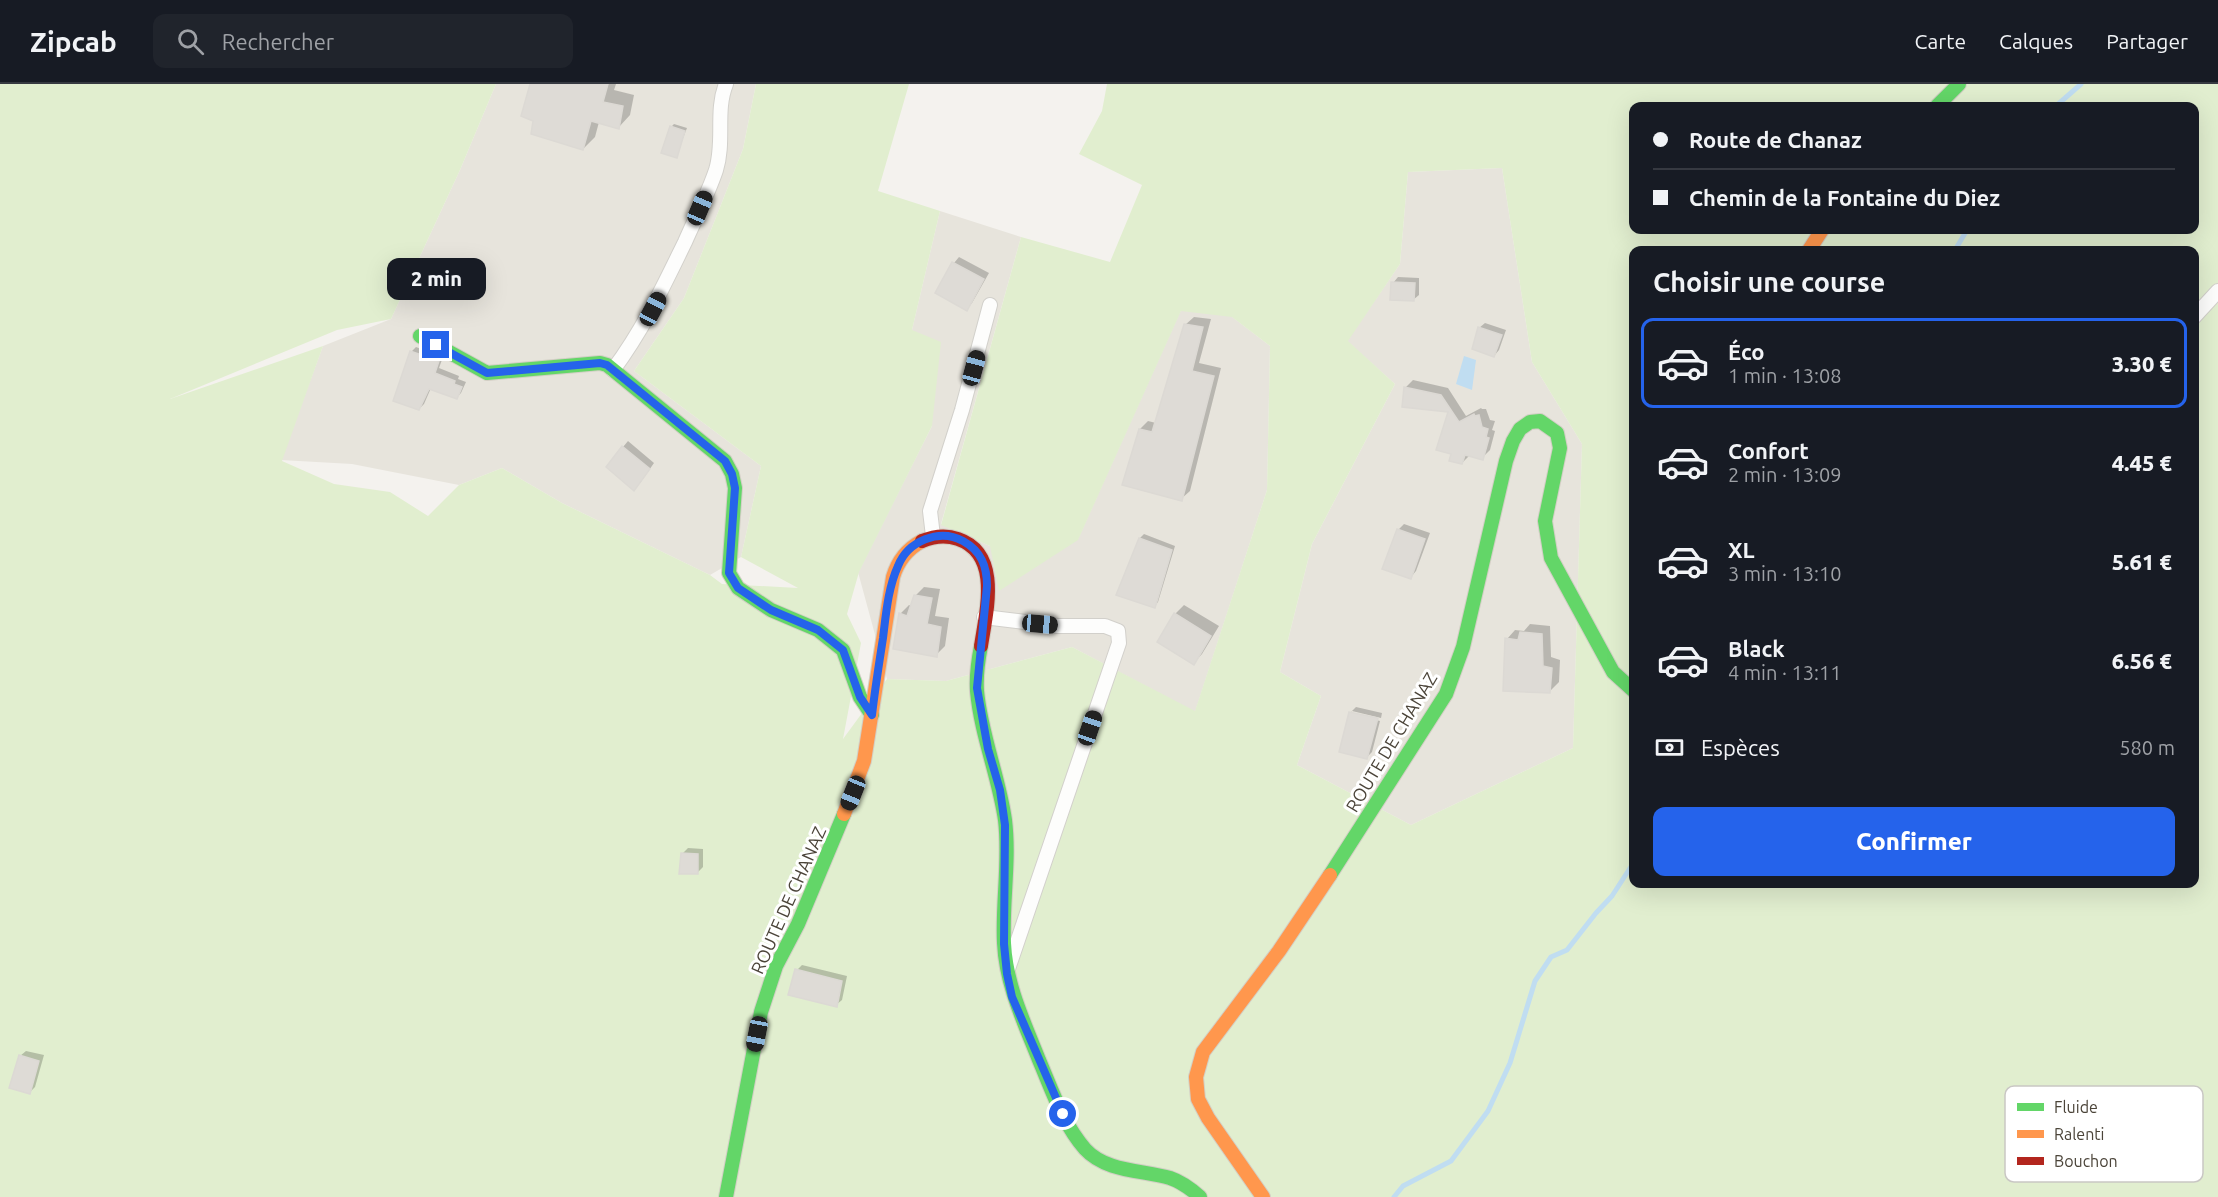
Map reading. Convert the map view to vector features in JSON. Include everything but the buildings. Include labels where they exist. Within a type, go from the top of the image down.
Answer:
[{"type":"street","points":[[613,370],[643,326],[662,291],[716,170],[721,142],[720,98],[726,84]]},
{"type":"street","points":[[1941,102],[1959,84]]},
{"type":"street","points":[[2199,312],[2218,291]]},
{"type":"street","points":[[990,305],[962,410],[930,512],[933,536],[946,535],[958,538],[977,550],[987,573],[977,688],[988,749],[1000,790],[1005,825],[1004,944],[1012,997],[1057,1102],[1075,1137],[1084,1148],[1096,1159],[1118,1169],[1179,1182],[1195,1191],[1200,1197]]},
{"type":"street","points":[[420,336],[487,373],[600,363],[613,370],[725,461],[732,474],[735,488],[729,573],[738,588],[771,610],[818,630],[843,650],[860,697],[872,715]]},
{"type":"street","name":"ROUTE DE CHANAZ","points":[[1263,1197],[1208,1118],[1198,1099],[1196,1077],[1199,1062],[1203,1052],[1299,922],[1446,694],[1463,647],[1506,461],[1520,429],[1530,422],[1540,421],[1549,426],[1557,433],[1560,448],[1545,521],[1551,558],[1608,664],[1613,672],[1629,686]]},
{"type":"street","name":"ROUTE DE CHANAZ","points":[[726,1197],[761,1012],[776,966],[806,905],[864,762],[888,602],[898,563],[908,551],[921,541],[933,536]]},
{"type":"street","points":[[984,617],[1058,626],[1105,626],[1118,631],[1119,643],[1007,974]]},
{"type":"shaded area","points":[[496,84],[756,84],[743,149],[684,298],[634,371],[761,466],[741,557],[710,575],[562,503],[502,468],[459,485],[352,464],[281,460],[323,346],[391,319],[460,170]]},
{"type":"shaded area","points":[[1502,168],[1532,362],[1582,444],[1573,748],[1411,825],[1297,765],[1321,696],[1280,672],[1312,544],[1395,384],[1347,341],[1400,264],[1408,172]]},
{"type":"shaded area","points":[[940,211],[1021,237],[941,524],[990,546],[1078,539],[1181,310],[1231,316],[1270,346],[1267,490],[1195,712],[1072,647],[946,681],[887,679],[858,572],[932,426],[912,330]]},
{"type":"green space","points":[[0,84],[496,84],[460,170],[391,319],[337,330],[170,399],[323,346],[282,461],[334,484],[390,492],[428,516],[459,485],[502,468],[562,503],[710,575],[722,584],[798,588],[741,557],[761,466],[634,371],[684,298],[743,149],[756,84],[909,84],[878,191],[940,211],[912,330],[941,342],[932,426],[859,572],[847,614],[861,643],[843,739],[887,679],[946,681],[1072,647],[1195,711],[1267,490],[1270,346],[1232,317],[1181,311],[1078,540],[999,591],[990,546],[941,525],[1021,237],[1110,262],[1142,185],[1079,154],[1102,111],[1107,84],[2218,84],[2218,1197],[0,1197]],"holes":[[[1502,168],[1532,362],[1582,444],[1573,748],[1411,825],[1297,765],[1321,696],[1280,672],[1312,544],[1395,384],[1348,341],[1400,264],[1408,172]]]},
{"type":"water","points":[[1464,356],[1476,360],[1472,390],[1456,384]]},
{"type":"waterway","points":[[2061,102],[2081,84]]},
{"type":"waterway","points":[[1957,246],[1965,234]]},
{"type":"waterway","points":[[1394,1197],[1403,1186],[1451,1161],[1488,1111],[1510,1063],[1535,981],[1551,957],[1567,950],[1612,896],[1629,870]]},
{"type":"traffic: fast","points":[[1941,102],[1959,84]]},
{"type":"traffic: fast","points":[[420,336],[487,373],[600,363],[607,365],[725,461],[732,474],[735,488],[729,573],[738,588],[771,610],[818,630],[843,650],[860,697],[872,715]]},
{"type":"traffic: fast","points":[[1330,875],[1446,694],[1463,647],[1506,461],[1520,429],[1530,422],[1540,421],[1557,433],[1560,448],[1545,521],[1551,558],[1613,672],[1629,686]]},
{"type":"traffic: fast","points":[[981,646],[977,680],[979,707],[1005,820],[1005,959],[1027,1032],[1070,1129],[1085,1149],[1094,1157],[1114,1166],[1174,1180],[1200,1197]]},
{"type":"traffic: fast","points":[[726,1197],[761,1012],[776,966],[798,924],[844,814]]},
{"type":"traffic: slow","points":[[1812,246],[1819,234]]},
{"type":"traffic: slow","points":[[844,814],[864,761],[893,577],[904,556],[922,541]]},
{"type":"traffic: slow","points":[[1263,1197],[1208,1118],[1198,1099],[1196,1077],[1203,1052],[1279,951],[1330,875]]},
{"type":"traffic: jam","points":[[922,541],[940,537],[958,539],[972,547],[981,557],[988,585],[988,601],[981,646]]},
{"type":"route","points":[[436,345],[487,373],[600,363],[607,365],[725,461],[732,474],[735,488],[729,573],[738,588],[771,610],[818,630],[843,650],[860,697],[872,715],[888,602],[898,563],[908,551],[921,541],[933,536],[946,535],[958,538],[977,550],[987,573],[987,586],[977,688],[988,749],[1000,790],[1005,825],[1004,944],[1007,974],[1012,997],[1063,1114]]}]
